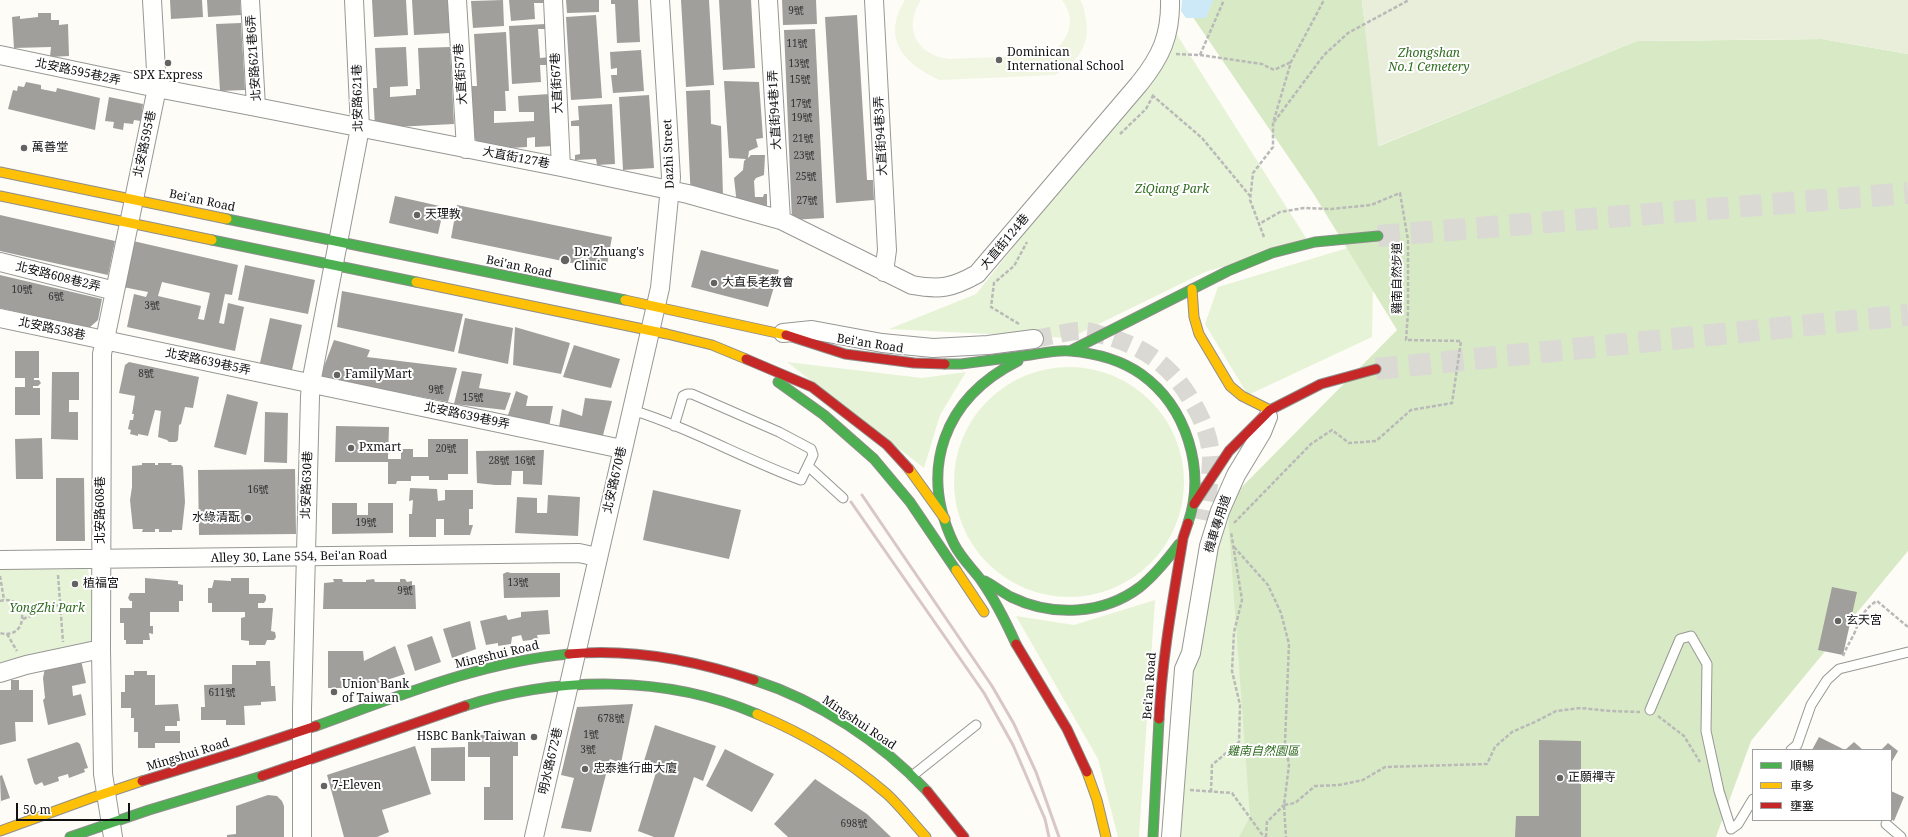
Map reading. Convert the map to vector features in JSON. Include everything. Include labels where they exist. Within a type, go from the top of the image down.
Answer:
[{"type":"main road","name":"Bei'an Road","points":[[0,172],[778,333]]},
{"type":"main road","name":"Bei'an Road","points":[[0,196],[650,330],[712,345],[812,387],[887,445],[914,475],[945,519]]},
{"type":"main road","points":[[1070,351],[1228,271],[1272,253],[1315,242],[1378,236]]},
{"type":"main road","points":[[1192,289],[1194,317],[1199,334],[1230,386],[1242,396],[1270,410]]},
{"type":"main road","name":"Bei'an Road","points":[[1106,837],[1100,808],[1074,741],[1021,655],[1003,617],[979,576],[957,550],[945,519],[937,490],[939,460],[947,431],[962,405],[982,382],[1034,347],[1107,357],[1141,374],[1168,400],[1187,433],[1195,470],[1194,505],[1183,538],[1166,636],[1162,670],[1153,837]]},
{"type":"main road","points":[[758,364],[786,389],[824,415],[874,459],[910,502],[988,618]]},
{"type":"main road","points":[[1194,505],[1229,451],[1270,410],[1321,384],[1376,369]]},
{"type":"main road","name":"Bei'an Road","points":[[979,576],[1003,594],[1031,606],[1060,611],[1090,609],[1119,600],[1145,584],[1167,563],[1183,538]]},
{"type":"main road","points":[[1002,636],[1021,655]]},
{"type":"main road","name":"Mingshui Road","points":[[0,831],[106,793],[302,730],[483,668],[541,657],[594,652],[661,656],[700,662],[756,680],[806,702],[842,722],[873,744],[912,776],[944,810],[964,837]]},
{"type":"main road","points":[[70,837],[112,830],[484,700],[521,691],[584,683],[638,685],[689,692],[729,702],[773,720],[815,742],[848,763],[912,818],[926,837]]},
{"type":"street","name":"北安路595巷","points":[[133,199],[157,88],[152,0]]},
{"type":"street","name":"北安路621巷6弄","points":[[250,0],[256,107],[360,128]]},
{"type":"street","name":"北安路621巷","points":[[338,242],[360,128],[354,0]]},
{"type":"street","name":"大直街57巷","points":[[457,0],[466,149]]},
{"type":"street","name":"大直街67巷","points":[[553,0],[561,167]]},
{"type":"street","name":"Dazhi Street","points":[[656,307],[660,288],[670,190],[660,0]]},
{"type":"street","name":"大直街94巷1弄","points":[[768,0],[781,220]]},
{"type":"street","name":"大直街94巷3弄","points":[[874,0],[887,250],[884,272]]},
{"type":"street","name":"大直街124巷","points":[[670,190],[781,220],[912,285],[932,289],[958,285],[977,274],[1146,90],[1152,69],[1170,56],[1168,36],[1170,0]]},
{"type":"street","name":"北安路595巷2弄","points":[[0,55],[157,88]]},
{"type":"street","points":[[157,88],[256,107]]},
{"type":"street","name":"大直街127巷","points":[[360,128],[670,190]]},
{"type":"street","name":"北安路608巷","points":[[112,830],[103,774],[101,649],[102,354],[133,199]]},
{"type":"street","name":"北安路630巷","points":[[302,837],[305,557],[311,383],[338,242]]},
{"type":"street","name":"北安路608巷2弄","points":[[0,262],[115,291]]},
{"type":"street","name":"北安路670巷","points":[[576,653],[656,307]]},
{"type":"street","name":"北安路538巷","points":[[0,318],[105,340]]},
{"type":"street","points":[[778,333],[812,330],[882,343],[933,348],[988,345],[1034,347]]},
{"type":"street","name":"北安路639巷5弄","points":[[105,340],[311,383]]},
{"type":"street","name":"北安路639巷9弄","points":[[311,383],[622,450]]},
{"type":"street","name":"機車專用道","points":[[1184,669],[1191,653],[1209,546],[1220,510],[1236,475],[1262,432],[1270,410]]},
{"type":"street","name":"機車專用道","points":[[1171,837],[1184,669],[1182,650],[1203,520]]},
{"type":"street","name":"Alley 30, Lane 554, Bei'an Road","points":[[0,560],[101,560],[579,553],[597,557]]},
{"type":"street","points":[[0,673],[64,656],[101,649]]},
{"type":"street","name":"明水路672巷","points":[[534,837],[576,653]]},
{"type":"lane","points":[[632,410],[674,426],[801,480],[813,455],[811,449],[744,415],[692,394],[683,396],[674,426]]},
{"type":"lane","points":[[808,466],[843,498]]},
{"type":"lane","points":[[1650,710],[1680,639],[1691,636],[1707,664],[1706,731],[1719,791],[1730,829],[1738,824],[1752,801]]},
{"type":"lane","points":[[1792,749],[1797,745],[1811,705],[1827,680],[1839,669],[1908,652]]},
{"type":"lane","points":[[912,776],[976,725]]},
{"type":"lane","points":[[1886,824],[1901,837]]},
{"type":"path","points":[[1200,56],[1224,0]]},
{"type":"path","points":[[1264,238],[1250,200],[1253,173],[1273,147],[1273,123],[1291,62],[1324,0]]},
{"type":"path","points":[[1273,123],[1324,55],[1348,33],[1409,0]]},
{"type":"path","points":[[1170,56],[1200,56],[1262,64],[1274,70],[1291,62]]},
{"type":"path","points":[[1146,90],[1157,89]]},
{"type":"path","points":[[1146,90],[1202,138],[1250,196]]},
{"type":"path","points":[[1118,136],[1146,109],[1146,90]]},
{"type":"path","name":"雞南自然步道","points":[[1234,546],[1230,527],[1311,444],[1332,430],[1349,443],[1376,441],[1411,410],[1452,403],[1461,341],[1406,340],[1408,312],[1408,240],[1400,193],[1371,205],[1331,209],[1304,208],[1280,212],[1259,224]]},
{"type":"path","points":[[1020,325],[991,307],[994,283],[1014,266],[1031,237]]},
{"type":"path","points":[[1234,546],[1268,585],[1281,613],[1288,644],[1285,742],[1289,765],[1284,805],[1286,837]]},
{"type":"path","points":[[1234,546],[1242,600],[1234,632],[1232,671],[1240,705],[1239,742],[1212,764],[1211,792],[1232,793],[1265,837]]},
{"type":"path","points":[[57,559],[64,656]]},
{"type":"path","points":[[0,576],[4,600]]},
{"type":"path","points":[[0,601],[13,601],[17,604],[21,608],[23,619],[21,625],[13,633],[0,633]]},
{"type":"path","points":[[1839,669],[1847,644],[1853,636],[1861,616],[1868,606],[1877,601],[1908,627]]},
{"type":"path","points":[[23,619],[60,604]]},
{"type":"path","points":[[1265,837],[1267,822],[1284,805],[1295,803],[1315,786],[1339,785],[1362,780],[1385,767],[1487,764],[1495,747],[1512,732],[1538,721],[1556,711],[1581,708],[1637,712],[1650,710],[1684,736],[1701,765]]},
{"type":"green space","points":[[905,0],[921,0],[915,10],[913,30],[921,46],[928,52],[949,59],[1048,55],[1061,44],[1065,38],[1070,23],[1067,8],[1062,0],[1080,0],[1086,17],[1086,38],[1080,53],[1075,59],[1063,71],[1055,75],[940,80],[927,74],[916,66],[900,49],[896,38],[895,27],[898,14]]},
{"type":"green space","points":[[1187,0],[1362,0],[1379,146],[1637,41],[1822,39],[1908,54],[1908,551],[1751,741],[1716,837],[1239,837],[1250,817],[1227,502],[1397,330],[1313,193],[1188,10]]},
{"type":"green space","name":"Zhongshan No.1 Cemetery","points":[[1362,0],[1908,0],[1908,54],[1822,39],[1637,41],[1378,146]]},
{"type":"green space","name":"ZiQiang Park","points":[[1174,30],[1308,241],[1205,272],[1070,338],[889,329],[976,294],[1156,69]]},
{"type":"green space","points":[[1374,240],[1372,337],[1248,395],[1205,324],[1218,287]]},
{"type":"green space","points":[[787,362],[922,378],[966,372],[940,415],[924,468]]},
{"type":"green space","points":[[1069,367],[1091,369],[1113,376],[1133,386],[1158,409],[1165,418],[1179,449],[1182,460],[1184,482],[1182,504],[1175,526],[1165,546],[1142,571],[1133,578],[1102,592],[1091,595],[1069,597],[1047,595],[1025,588],[1005,578],[980,555],[973,546],[959,515],[956,504],[954,482],[956,460],[963,438],[973,418],[996,393],[1005,386],[1036,372],[1047,369]]},
{"type":"green space","name":"雞南自然園區","points":[[1237,512],[1331,837],[1174,837],[1182,741],[1199,630],[1218,532]]},
{"type":"green space","name":"YongZhi Park","points":[[87,565],[102,642],[0,664],[0,566]]},
{"type":"green space","points":[[1155,600],[1139,837],[1118,837],[1098,759],[1016,616],[1074,625]]},
{"type":"water","points":[[1182,0],[1213,0],[1206,18],[1186,18],[1181,11]]},
{"type":"building","points":[[170,0],[202,0],[203,17],[171,19]]},
{"type":"building","points":[[207,0],[240,0],[241,15],[208,17]]},
{"type":"building","points":[[372,0],[406,0],[408,35],[374,37]]},
{"type":"building","points":[[412,0],[448,0],[450,33],[414,35]]},
{"type":"building","points":[[503,0],[504,26],[473,28],[471,1]]},
{"type":"building","points":[[509,0],[543,0],[543,3],[534,3],[535,19],[511,21]]},
{"type":"building","points":[[566,0],[599,0],[599,12],[567,13]]},
{"type":"building","points":[[611,0],[638,0],[640,42],[617,43],[615,4],[611,4]]},
{"type":"building","points":[[681,0],[709,0],[714,85],[686,87]]},
{"type":"building","points":[[719,0],[751,0],[755,68],[723,70]]},
{"type":"building","points":[[782,0],[816,0],[817,24],[783,25]]},
{"type":"building","points":[[38,13],[51,13],[51,20],[59,20],[59,25],[68,24],[69,56],[50,57],[51,47],[14,48],[12,17],[20,16],[20,19],[38,17]]},
{"type":"building","points":[[596,15],[602,98],[571,100],[566,17]]},
{"type":"building","points":[[857,15],[867,180],[873,180],[874,200],[836,203],[825,17]]},
{"type":"building","points":[[241,23],[245,90],[220,91],[216,24]]},
{"type":"building","points":[[546,24],[547,29],[538,29],[540,58],[550,57],[550,65],[540,65],[541,82],[512,84],[509,26]]},
{"type":"building","points":[[815,29],[824,218],[792,220],[784,30]]},
{"type":"building","points":[[506,32],[509,91],[505,91],[506,111],[494,111],[494,123],[534,121],[534,112],[519,112],[518,96],[550,94],[553,146],[535,147],[535,137],[527,138],[527,147],[495,149],[495,145],[481,145],[474,138],[472,93],[469,93],[468,86],[477,86],[474,34]]},
{"type":"building","points":[[406,47],[408,86],[390,87],[390,97],[416,95],[416,89],[420,89],[418,48],[450,47],[454,124],[375,128],[373,88],[377,88],[375,48]]},
{"type":"building","points":[[641,50],[644,91],[613,93],[611,75],[617,75],[617,68],[611,69],[610,52]]},
{"type":"building","points":[[724,81],[759,82],[763,138],[756,139],[758,147],[749,151],[748,158],[751,155],[765,155],[764,175],[756,178],[754,181],[755,197],[763,197],[764,194],[767,194],[767,207],[737,205],[734,178],[743,170],[744,161],[746,159],[729,158]]},
{"type":"building","points":[[26,82],[41,85],[41,89],[56,92],[57,88],[100,98],[95,130],[8,109],[13,90],[17,91],[18,86],[24,87]]},
{"type":"building","points":[[710,90],[711,124],[721,126],[723,196],[691,201],[686,91]]},
{"type":"building","points":[[649,95],[654,168],[623,170],[619,97]]},
{"type":"building","points":[[109,97],[143,104],[141,121],[134,120],[133,124],[124,123],[123,130],[113,128],[114,122],[105,121]]},
{"type":"building","points":[[612,104],[615,164],[597,165],[596,159],[575,160],[575,155],[580,154],[579,126],[571,126],[571,121],[579,120],[578,106]]},
{"type":"building","name":"天理教","points":[[395,196],[444,207],[438,234],[389,223]]},
{"type":"building","points":[[457,205],[612,237],[606,270],[451,238]]},
{"type":"building","points":[[0,215],[115,241],[108,275],[0,251]]},
{"type":"building","points":[[133,241],[238,265],[232,295],[225,294],[219,323],[224,324],[228,303],[244,307],[235,351],[127,327],[134,294],[146,297],[148,292],[123,287]],"holes":[[[162,282],[210,293],[204,320],[198,319],[201,306],[158,296]]]},
{"type":"building","points":[[701,250],[779,270],[768,307],[691,287]]},
{"type":"building","points":[[245,265],[315,280],[308,314],[238,300]]},
{"type":"building","points":[[0,275],[102,299],[98,320],[89,328],[0,308]]},
{"type":"building","points":[[342,291],[463,314],[454,352],[337,327]]},
{"type":"building","points":[[270,318],[302,325],[292,370],[260,363]]},
{"type":"building","points":[[465,318],[513,328],[508,364],[458,353]]},
{"type":"building","points":[[515,327],[570,343],[561,374],[513,365]]},
{"type":"building","points":[[334,340],[370,350],[367,357],[457,368],[448,402],[320,377]]},
{"type":"building","points":[[574,345],[620,359],[611,388],[563,377]]},
{"type":"building","points":[[15,351],[39,351],[39,378],[34,378],[34,380],[39,380],[41,383],[38,386],[33,386],[33,388],[40,388],[40,415],[15,415],[15,387],[25,387],[25,378],[15,378]]},
{"type":"building","points":[[129,362],[199,377],[193,408],[185,407],[181,424],[179,425],[178,440],[176,442],[169,442],[158,437],[161,411],[155,410],[148,436],[130,434],[131,430],[128,429],[130,420],[133,420],[134,414],[132,414],[135,396],[119,393],[125,365]]},
{"type":"building","points":[[462,371],[482,374],[479,388],[511,393],[505,410],[454,404]]},
{"type":"building","points":[[52,372],[79,372],[79,400],[69,400],[69,412],[78,412],[78,440],[51,439]]},
{"type":"building","points":[[516,391],[528,396],[526,406],[553,406],[549,427],[508,415]]},
{"type":"building","points":[[227,394],[258,402],[246,455],[214,447]]},
{"type":"building","points":[[585,398],[612,401],[602,439],[559,427],[562,409],[582,416]]},
{"type":"building","points":[[265,412],[288,413],[287,463],[264,462]]},
{"type":"building","points":[[336,426],[389,427],[388,459],[401,459],[401,449],[413,449],[413,457],[428,457],[428,439],[468,439],[468,474],[448,474],[448,480],[429,480],[429,476],[411,476],[411,481],[397,481],[396,484],[388,484],[388,462],[335,462]]},
{"type":"building","points":[[42,438],[43,479],[16,479],[15,439]]},
{"type":"building","points":[[544,450],[542,485],[523,484],[523,471],[512,471],[511,485],[477,483],[476,451]]},
{"type":"building","points":[[142,463],[155,463],[155,465],[158,465],[158,463],[172,463],[171,465],[181,465],[183,467],[185,502],[182,530],[159,532],[159,529],[155,529],[155,532],[142,532],[143,529],[133,529],[130,500],[132,487],[132,466],[142,465]]},
{"type":"building","name":"水綠清翫","points":[[295,469],[296,534],[199,535],[198,470]]},
{"type":"building","points":[[56,478],[84,478],[85,541],[56,541]]},
{"type":"building","points":[[410,488],[437,489],[438,501],[445,500],[445,490],[473,490],[473,509],[469,509],[469,525],[473,525],[470,535],[444,535],[444,519],[436,519],[436,537],[409,537],[409,514],[412,514],[413,500],[409,501]]},
{"type":"building","points":[[653,490],[741,510],[729,559],[643,540]]},
{"type":"building","points":[[548,495],[580,497],[578,536],[515,533],[517,497],[537,498],[537,513],[547,513]]},
{"type":"building","points":[[332,503],[357,503],[357,515],[368,515],[368,503],[393,503],[393,533],[332,534]]},
{"type":"building","points":[[507,572],[560,573],[560,597],[504,598],[503,574]]},
{"type":"building","points":[[145,578],[178,581],[178,584],[183,585],[183,601],[179,601],[179,612],[150,612],[150,626],[153,626],[153,634],[149,633],[150,640],[143,640],[143,644],[126,644],[126,640],[124,640],[124,623],[120,623],[120,608],[132,608],[132,601],[128,598],[130,593],[145,593]]},
{"type":"building","points":[[231,578],[249,578],[249,594],[264,594],[266,596],[264,603],[258,603],[258,608],[273,608],[271,631],[275,632],[276,637],[274,640],[267,640],[265,645],[249,645],[249,641],[241,640],[241,618],[245,617],[245,612],[212,612],[212,603],[208,603],[208,588],[212,588],[214,580],[231,581]]},
{"type":"building","points":[[333,579],[342,579],[343,582],[366,582],[366,580],[374,579],[375,582],[400,582],[400,579],[405,579],[407,582],[412,581],[412,585],[415,585],[416,609],[323,609],[324,583],[334,582]]},
{"type":"building","name":"玄天宮","points":[[1832,587],[1857,592],[1843,655],[1818,650]]},
{"type":"building","points":[[548,610],[550,634],[537,635],[538,639],[523,641],[521,635],[512,637],[511,644],[498,646],[498,643],[486,645],[480,621],[506,615],[508,620],[521,617],[521,612]]},
{"type":"building","points":[[470,621],[476,649],[452,658],[443,629]]},
{"type":"building","points":[[432,636],[441,662],[415,671],[407,645]]},
{"type":"building","points":[[395,646],[405,674],[363,688],[328,688],[328,651],[363,651],[364,661]]},
{"type":"building","points":[[81,660],[86,683],[72,686],[73,696],[81,694],[86,715],[48,725],[43,700],[45,698],[43,678],[45,668]]},
{"type":"building","points":[[256,661],[270,661],[271,686],[275,686],[276,701],[261,702],[261,705],[244,706],[245,725],[226,725],[226,720],[201,720],[201,707],[205,707],[204,685],[232,684],[232,665],[256,665]]},
{"type":"building","points":[[134,671],[147,671],[147,675],[155,675],[155,705],[178,704],[180,721],[177,721],[177,726],[165,726],[165,731],[180,731],[180,743],[155,743],[155,748],[138,748],[138,732],[134,732],[134,718],[131,718],[131,708],[121,708],[121,692],[125,692],[125,675],[134,675]]},
{"type":"building","points":[[11,680],[19,680],[19,690],[33,690],[33,722],[15,722],[16,741],[0,745],[0,690],[11,690]]},
{"type":"building","name":"忠泰進行曲大廈","points":[[633,704],[621,763],[610,759],[591,832],[561,828],[574,778],[561,775],[577,707]]},
{"type":"building","points":[[655,725],[716,746],[703,781],[694,777],[674,837],[654,837],[638,831],[658,766],[644,761]]},
{"type":"building","points":[[518,733],[518,756],[513,756],[513,820],[484,820],[484,787],[490,787],[490,757],[468,757],[468,734]]},
{"type":"building","points":[[1819,737],[1843,749],[1813,749]]},
{"type":"building","name":"正願禪寺","points":[[1539,740],[1581,741],[1581,837],[1515,837],[1516,816],[1539,816]]},
{"type":"building","points":[[77,742],[80,744],[88,768],[84,769],[85,772],[69,778],[68,774],[58,777],[59,781],[44,786],[42,782],[36,785],[34,783],[27,759]]},
{"type":"building","points":[[1854,742],[1862,749],[1846,749]]},
{"type":"building","points":[[1888,743],[1898,751],[1892,761],[1892,749],[1882,749]]},
{"type":"building","points":[[415,746],[431,794],[382,810],[389,832],[377,837],[344,837],[327,775]]},
{"type":"building","points":[[465,747],[465,781],[431,781],[431,748]]},
{"type":"building","points":[[725,749],[774,774],[752,812],[706,786]]},
{"type":"building","points":[[2,775],[10,798],[1,801],[1,805],[0,776]]},
{"type":"building","points":[[815,779],[867,814],[891,837],[788,837],[774,824]]},
{"type":"building","points":[[1892,791],[1904,797],[1894,821],[1892,820]]},
{"type":"building","points":[[268,795],[277,796],[282,801],[284,806],[284,837],[227,837],[227,835],[236,834],[236,806]]},
{"type":"tunnel","points":[[1378,236],[1908,193]]},
{"type":"tunnel","points":[[1376,369],[1908,315]]},
{"type":"tunnel","points":[[1034,339],[1074,332],[1090,332],[1134,346],[1158,361],[1168,370],[1186,392],[1194,405],[1208,436],[1211,457],[1203,520]]},
{"type":"railway","points":[[862,495],[992,686],[1014,724],[1036,772],[1059,837]]},
{"type":"railway","points":[[851,502],[984,693],[1013,745],[1045,819],[1049,837]]},
{"type":"traffic: fast","points":[[227,219],[625,300]]},
{"type":"traffic: fast","points":[[1070,351],[1228,271],[1272,253],[1315,242],[1378,236]]},
{"type":"traffic: fast","points":[[212,240],[416,282]]},
{"type":"traffic: fast","points":[[945,364],[961,364],[1050,352],[1070,351],[1088,353],[1107,358],[1125,365],[1141,374],[1157,388],[1170,404],[1181,422],[1188,441],[1193,461],[1195,482],[1193,503],[1188,523]]},
{"type":"traffic: fast","points":[[1016,644],[991,595],[954,544],[943,516],[938,489],[939,463],[945,438],[956,415],[972,395],[993,376],[1018,361]]},
{"type":"traffic: fast","points":[[778,382],[824,415],[874,459],[910,502],[956,570]]},
{"type":"traffic: fast","points":[[985,581],[1011,597],[1043,608],[1060,610],[1094,608],[1126,596],[1140,587],[1161,567],[1179,544]]},
{"type":"traffic: fast","points":[[316,726],[409,692],[472,672],[536,658],[569,654]]},
{"type":"traffic: fast","points":[[754,680],[802,699],[848,725],[890,756],[927,791]]},
{"type":"traffic: fast","points":[[465,706],[501,696],[537,689],[574,685],[612,684],[649,686],[686,692],[722,701],[757,714]]},
{"type":"traffic: fast","points":[[1153,837],[1159,719]]},
{"type":"traffic: fast","points":[[70,837],[149,810],[262,776]]},
{"type":"traffic: slow","points":[[0,172],[227,219]]},
{"type":"traffic: slow","points":[[0,196],[212,240]]},
{"type":"traffic: slow","points":[[416,282],[667,334],[712,345],[746,359]]},
{"type":"traffic: slow","points":[[1192,289],[1194,317],[1199,334],[1230,386],[1242,396],[1270,410]]},
{"type":"traffic: slow","points":[[625,300],[786,335]]},
{"type":"traffic: slow","points":[[909,469],[945,519]]},
{"type":"traffic: slow","points":[[956,570],[984,612]]},
{"type":"traffic: slow","points":[[757,714],[792,730],[841,758],[887,794],[926,837]]},
{"type":"traffic: slow","points":[[1087,772],[1097,800],[1106,837]]},
{"type":"traffic: slow","points":[[0,831],[142,781]]},
{"type":"traffic: jam","points":[[786,335],[845,354],[914,363],[945,364]]},
{"type":"traffic: jam","points":[[746,359],[812,387],[887,445],[909,469]]},
{"type":"traffic: jam","points":[[1194,504],[1229,451],[1270,410],[1321,384],[1376,369]]},
{"type":"traffic: jam","points":[[1159,719],[1160,696],[1168,628],[1183,538],[1188,523]]},
{"type":"traffic: jam","points":[[1016,644],[1067,729],[1087,772]]},
{"type":"traffic: jam","points":[[569,654],[616,653],[663,657],[686,661],[754,680]]},
{"type":"traffic: jam","points":[[262,776],[465,706]]},
{"type":"traffic: jam","points":[[142,781],[316,726]]},
{"type":"traffic: jam","points":[[927,791],[964,837]]},
{"type":"place","name":"Dominican International School","points":[[999,60]]},
{"type":"place","name":"SPX Express","points":[[168,63]]},
{"type":"place","name":"萬善堂","points":[[24,148]]},
{"type":"place","name":"天理教","points":[[417,215]]},
{"type":"place","name":"Dr. Zhuang's Clinic","points":[[565,260]]},
{"type":"place","name":"大直長老教會","points":[[714,283]]},
{"type":"place","name":"FamilyMart","points":[[337,375]]},
{"type":"place","name":"Pxmart","points":[[351,448]]},
{"type":"place","name":"水綠清翫","points":[[248,518]]},
{"type":"place","name":"植福宮","points":[[75,584]]},
{"type":"place","name":"玄天宮","points":[[1838,621]]},
{"type":"place","name":"Union Bank of Taiwan","points":[[334,692]]},
{"type":"place","name":"HSBC Bank Taiwan","points":[[534,737]]},
{"type":"place","name":"忠泰進行曲大廈","points":[[585,769]]},
{"type":"place","name":"正願禪寺","points":[[1560,778]]},
{"type":"place","name":"7-Eleven","points":[[324,786]]}]
